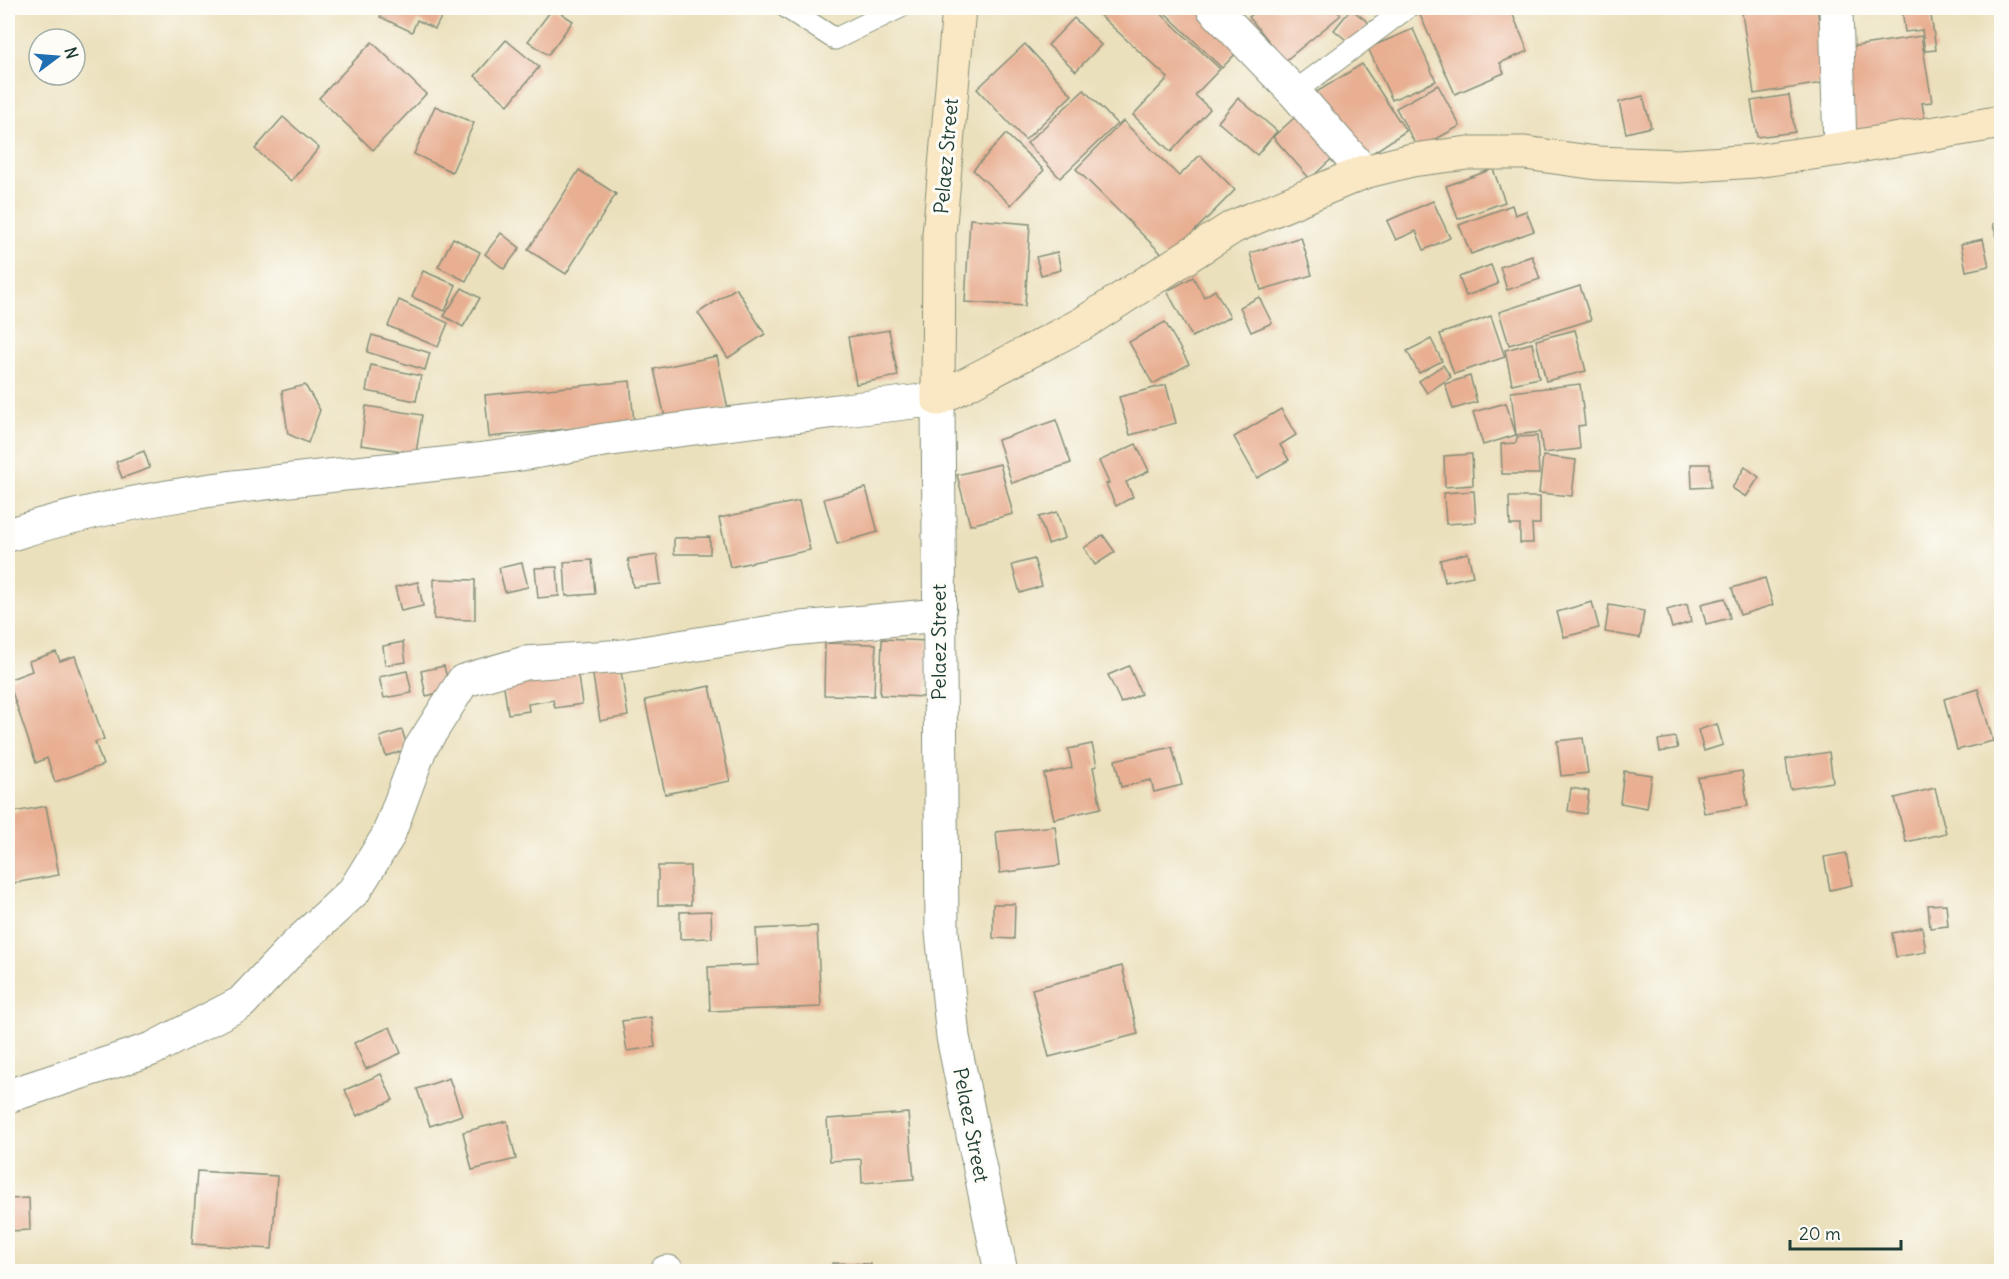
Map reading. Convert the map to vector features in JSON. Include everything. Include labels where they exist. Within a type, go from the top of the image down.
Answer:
[{"type":"street","name":"Pelaez Street","points":[[960,8],[939,235],[942,932],[953,1038],[1001,1272]]},
{"type":"street","points":[[1213,8],[1294,92],[1364,172]]},
{"type":"street","points":[[1836,8],[1840,149]]},
{"type":"street","points":[[8,535],[43,524],[136,502],[286,480],[506,456],[619,438],[938,399],[1082,324],[1233,226],[1364,172],[1412,160],[1468,153],[1525,153],[1597,163],[1679,166],[1755,161],[2001,122]]},
{"type":"street","points":[[8,1095],[152,1049],[241,1003],[294,947],[354,891],[388,836],[420,748],[463,681],[525,663],[624,656],[791,629],[939,615]]},
{"type":"lane","points":[[787,8],[835,39],[899,8]]},
{"type":"lane","points":[[1294,92],[1407,8]]},
{"type":"building","points":[[385,8],[446,8],[435,29],[417,20],[412,32],[380,17]]},
{"type":"building","points":[[553,8],[573,21],[548,55],[528,41]]},
{"type":"building","points":[[1092,8],[1155,8],[1220,69],[1195,95],[1210,109],[1171,152],[1133,115],[1168,78]]},
{"type":"building","points":[[1160,8],[1198,8],[1240,49],[1222,68]]},
{"type":"building","points":[[1261,8],[1334,8],[1341,15],[1285,61],[1249,17]]},
{"type":"building","points":[[1417,8],[1477,8],[1479,12],[1488,8],[1510,8],[1528,51],[1500,63],[1504,73],[1455,94]]},
{"type":"building","points":[[1780,8],[1817,8],[1829,82],[1754,94],[1742,13]]},
{"type":"building","points":[[1902,8],[1930,8],[1936,50],[1925,51],[1922,30],[1905,32]]},
{"type":"building","points":[[1351,9],[1369,23],[1352,45],[1334,30]]},
{"type":"building","points":[[1074,18],[1101,45],[1076,71],[1048,45]]},
{"type":"building","points":[[1413,29],[1436,81],[1392,100],[1368,48]]},
{"type":"building","points":[[1921,36],[1932,102],[1922,103],[1926,126],[1857,138],[1843,48]]},
{"type":"building","points":[[506,40],[539,67],[508,105],[475,76]]},
{"type":"building","points":[[372,42],[426,94],[373,150],[319,98]]},
{"type":"building","points":[[1025,44],[1072,95],[1025,140],[977,89]]},
{"type":"building","points":[[1362,64],[1406,131],[1359,162],[1315,93]]},
{"type":"building","points":[[1438,85],[1460,126],[1418,149],[1396,108]]},
{"type":"building","points":[[1084,90],[1117,124],[1060,178],[1027,143]]},
{"type":"building","points":[[1789,95],[1795,132],[1757,137],[1751,101]]},
{"type":"building","points":[[1643,96],[1651,127],[1626,133],[1619,102]]},
{"type":"building","points":[[1238,98],[1277,131],[1257,155],[1218,122]]},
{"type":"building","points":[[435,106],[474,123],[452,172],[414,154]]},
{"type":"building","points":[[1304,109],[1341,150],[1310,179],[1273,137]]},
{"type":"building","points":[[283,117],[319,148],[291,181],[255,149]]},
{"type":"building","points":[[1123,121],[1179,176],[1200,155],[1235,190],[1167,259],[1076,169]]},
{"type":"building","points":[[1006,134],[1044,170],[1011,205],[973,170]]},
{"type":"building","points":[[1493,169],[1505,202],[1458,219],[1446,186]]},
{"type":"building","points":[[579,170],[616,194],[566,274],[528,250]]},
{"type":"building","points":[[1433,201],[1450,238],[1424,250],[1416,231],[1396,240],[1387,221]]},
{"type":"building","points":[[1512,205],[1515,215],[1526,211],[1534,231],[1471,254],[1459,225]]},
{"type":"building","points":[[970,219],[1030,224],[1025,306],[965,302]]},
{"type":"building","points":[[2002,222],[2002,255],[2001,255],[1993,224]]},
{"type":"building","points":[[501,233],[520,248],[504,269],[485,254]]},
{"type":"building","points":[[1301,237],[1312,275],[1261,290],[1250,253]]},
{"type":"building","points":[[453,238],[480,252],[466,281],[438,267]]},
{"type":"building","points":[[1983,239],[1989,266],[1966,271],[1961,244]]},
{"type":"building","points":[[1057,252],[1061,270],[1041,275],[1036,257]]},
{"type":"building","points":[[1532,256],[1540,279],[1507,290],[1500,267]]},
{"type":"building","points":[[1491,265],[1498,284],[1466,296],[1459,277]]},
{"type":"building","points":[[423,271],[456,285],[445,311],[412,297]]},
{"type":"building","points":[[1193,277],[1204,297],[1215,290],[1230,317],[1192,337],[1167,291]]},
{"type":"building","points":[[1580,286],[1591,320],[1509,345],[1499,312]]},
{"type":"building","points":[[462,288],[480,298],[463,327],[444,316]]},
{"type":"building","points":[[736,288],[765,334],[728,358],[698,313]]},
{"type":"building","points":[[1259,297],[1272,323],[1251,332],[1240,307]]},
{"type":"building","points":[[399,300],[448,323],[438,347],[388,326]]},
{"type":"building","points":[[1491,316],[1505,357],[1454,374],[1440,334]]},
{"type":"building","points":[[1165,322],[1189,364],[1153,384],[1129,342]]},
{"type":"building","points":[[889,330],[898,376],[856,384],[848,337]]},
{"type":"building","points":[[1575,330],[1586,371],[1546,381],[1536,340]]},
{"type":"building","points":[[372,335],[430,353],[425,370],[367,352]]},
{"type":"building","points":[[1431,339],[1442,361],[1419,373],[1407,351]]},
{"type":"building","points":[[1532,343],[1539,378],[1512,384],[1505,350]]},
{"type":"building","points":[[717,356],[728,409],[666,422],[654,369]]},
{"type":"building","points":[[371,365],[421,376],[416,401],[366,391]]},
{"type":"building","points":[[1443,365],[1451,377],[1427,393],[1419,381]]},
{"type":"building","points":[[1470,376],[1477,402],[1453,409],[1445,384]]},
{"type":"building","points":[[630,381],[634,422],[489,437],[485,395]]},
{"type":"building","points":[[1580,384],[1585,425],[1578,426],[1580,449],[1543,453],[1540,432],[1516,435],[1511,392]]},
{"type":"building","points":[[305,385],[320,410],[308,443],[288,434],[282,391]]},
{"type":"building","points":[[1166,385],[1176,423],[1130,435],[1119,397]]},
{"type":"building","points":[[1506,403],[1516,435],[1483,445],[1473,412]]},
{"type":"building","points":[[366,406],[422,415],[416,453],[361,445]]},
{"type":"building","points":[[1281,409],[1296,435],[1280,445],[1289,460],[1257,478],[1234,437]]},
{"type":"building","points":[[1056,420],[1071,463],[1012,483],[998,440]]},
{"type":"building","points":[[1537,436],[1539,474],[1502,474],[1501,444],[1516,443],[1517,437]]},
{"type":"building","points":[[1136,444],[1149,471],[1126,482],[1133,497],[1116,506],[1099,461]]},
{"type":"building","points":[[144,451],[150,468],[122,478],[116,462]]},
{"type":"building","points":[[1472,454],[1473,485],[1445,487],[1444,456]]},
{"type":"building","points":[[1543,456],[1576,460],[1572,496],[1539,493]]},
{"type":"building","points":[[1000,464],[1013,514],[970,525],[957,475]]},
{"type":"building","points":[[1691,464],[1710,464],[1711,487],[1692,488]]},
{"type":"building","points":[[1745,467],[1759,477],[1746,497],[1732,488]]},
{"type":"building","points":[[866,488],[878,532],[837,544],[824,499]]},
{"type":"building","points":[[1474,491],[1476,522],[1446,524],[1444,493]]},
{"type":"building","points":[[1509,497],[1540,497],[1540,524],[1532,524],[1533,543],[1520,543],[1520,525],[1510,525]]},
{"type":"building","points":[[799,501],[810,550],[730,567],[719,518]]},
{"type":"building","points":[[1057,512],[1065,538],[1048,544],[1039,517]]},
{"type":"building","points":[[1103,535],[1115,552],[1095,565],[1084,548]]},
{"type":"building","points":[[710,537],[710,554],[674,554],[674,538]]},
{"type":"building","points":[[1468,553],[1473,576],[1445,582],[1440,560]]},
{"type":"building","points":[[657,555],[661,584],[633,587],[628,559]]},
{"type":"building","points":[[1034,559],[1042,586],[1020,593],[1012,565]]},
{"type":"building","points":[[592,560],[595,594],[566,596],[564,562]]},
{"type":"building","points":[[522,563],[528,587],[505,592],[499,568]]},
{"type":"building","points":[[557,567],[559,596],[538,598],[535,568]]},
{"type":"building","points":[[1765,578],[1773,605],[1740,615],[1732,588]]},
{"type":"building","points":[[434,579],[475,580],[475,620],[434,619]]},
{"type":"building","points":[[418,582],[423,606],[401,611],[395,587]]},
{"type":"building","points":[[1725,598],[1730,618],[1706,624],[1701,604]]},
{"type":"building","points":[[1592,602],[1599,628],[1564,637],[1557,612]]},
{"type":"building","points":[[1687,604],[1691,622],[1672,628],[1667,610]]},
{"type":"building","points":[[1609,605],[1644,611],[1640,638],[1605,632]]},
{"type":"building","points":[[882,639],[928,641],[926,697],[880,695]]},
{"type":"building","points":[[403,642],[406,662],[385,665],[383,646]]},
{"type":"building","points":[[825,643],[876,644],[874,696],[824,695]]},
{"type":"building","points":[[56,652],[60,661],[75,656],[104,739],[95,742],[103,765],[55,782],[47,758],[36,763],[8,680],[32,671],[29,661]]},
{"type":"building","points":[[576,662],[582,704],[555,708],[553,700],[528,704],[529,711],[508,714],[502,673]]},
{"type":"building","points":[[620,665],[628,716],[600,721],[592,669]]},
{"type":"building","points":[[444,666],[450,690],[426,696],[421,671]]},
{"type":"building","points":[[1129,666],[1141,694],[1121,703],[1108,675]]},
{"type":"building","points":[[407,671],[412,693],[384,698],[379,677]]},
{"type":"building","points":[[710,686],[730,781],[665,794],[645,700]]},
{"type":"building","points":[[1978,689],[1993,741],[1957,750],[1944,699]]},
{"type":"building","points":[[1717,724],[1723,745],[1704,751],[1698,730]]},
{"type":"building","points":[[402,730],[408,749],[386,756],[380,737]]},
{"type":"building","points":[[1675,737],[1678,748],[1660,752],[1658,740]]},
{"type":"building","points":[[1583,738],[1588,773],[1561,776],[1557,741]]},
{"type":"building","points":[[1092,744],[1097,766],[1093,767],[1101,808],[1054,819],[1044,774],[1072,768],[1068,749]]},
{"type":"building","points":[[1172,747],[1182,785],[1154,792],[1151,780],[1121,787],[1115,760]]},
{"type":"building","points":[[1829,752],[1833,782],[1790,789],[1786,759]]},
{"type":"building","points":[[1624,771],[1652,775],[1647,808],[1620,803]]},
{"type":"building","points":[[1742,771],[1748,806],[1704,813],[1698,778]]},
{"type":"building","points":[[1571,788],[1589,791],[1586,814],[1568,811]]},
{"type":"building","points":[[1935,788],[1946,833],[1906,842],[1895,798]]},
{"type":"building","points":[[46,806],[59,875],[8,884],[8,813]]},
{"type":"building","points":[[1055,826],[1060,865],[1000,873],[996,832]]},
{"type":"building","points":[[1846,853],[1852,885],[1830,890],[1824,857]]},
{"type":"building","points":[[658,866],[690,866],[691,905],[658,905]]},
{"type":"building","points":[[993,904],[1015,904],[1014,939],[993,938]]},
{"type":"building","points":[[1946,904],[1948,926],[1930,928],[1928,905]]},
{"type":"building","points":[[711,911],[712,938],[680,939],[680,912]]},
{"type":"building","points":[[817,926],[821,1007],[710,1011],[708,967],[758,965],[756,929]]},
{"type":"building","points":[[1922,927],[1926,952],[1896,957],[1892,933]]},
{"type":"building","points":[[1122,966],[1138,1034],[1049,1057],[1032,989]]},
{"type":"building","points":[[651,1017],[655,1047],[627,1051],[622,1021]]},
{"type":"building","points":[[390,1027],[401,1053],[366,1069],[354,1043]]},
{"type":"building","points":[[381,1074],[393,1100],[357,1116],[345,1090]]},
{"type":"building","points":[[449,1078],[462,1115],[430,1126],[417,1089]]},
{"type":"building","points":[[908,1113],[914,1179],[862,1183],[861,1159],[830,1161],[827,1119]]},
{"type":"building","points":[[507,1121],[516,1159],[472,1170],[463,1132]]},
{"type":"building","points":[[197,1171],[277,1176],[272,1249],[192,1244]]},
{"type":"building","points":[[29,1198],[30,1230],[8,1231],[8,1199]]},
{"type":"building","points":[[832,1263],[871,1264],[870,1272],[832,1272]]}]
